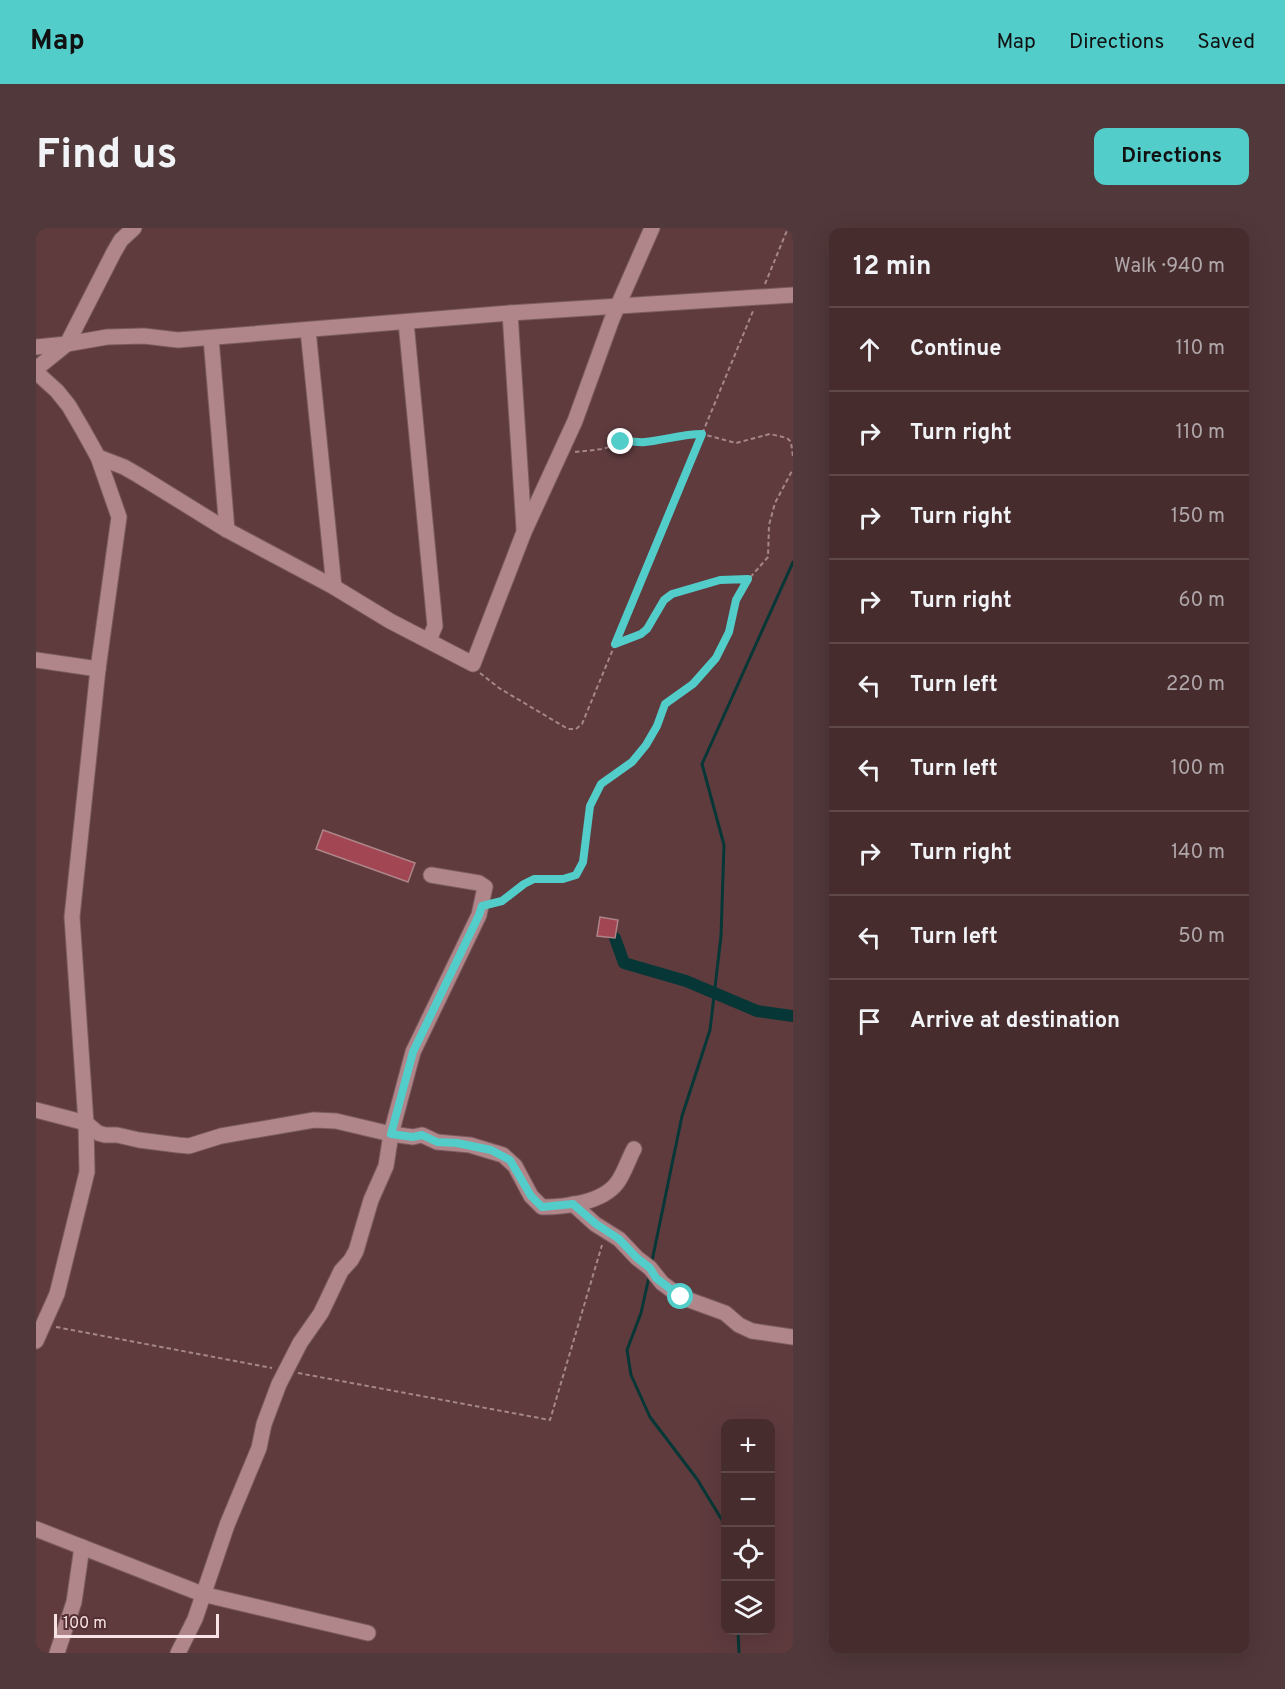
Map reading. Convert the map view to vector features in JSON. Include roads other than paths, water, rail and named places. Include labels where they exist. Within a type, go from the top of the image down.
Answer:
[{"type":"street","points":[[98,457],[124,466],[226,530],[473,664],[524,532],[575,421],[618,306],[652,228]]},
{"type":"street","points":[[36,1341],[57,1294],[87,1172],[86,1123],[72,917],[98,669],[119,517],[98,457],[69,406],[36,370],[67,344],[114,252],[131,229]]},
{"type":"street","points":[[36,347],[107,337],[144,336],[178,340],[211,338],[793,294]]},
{"type":"street","points":[[510,314],[524,532]]},
{"type":"street","points":[[406,322],[435,626],[429,640]]},
{"type":"street","points":[[308,330],[334,587]]},
{"type":"street","points":[[211,338],[226,530]]},
{"type":"street","points":[[36,660],[98,669]]},
{"type":"street","points":[[178,1653],[195,1619],[227,1525],[259,1448],[272,1402],[286,1370],[300,1343],[321,1313],[341,1271],[356,1251],[371,1200],[386,1166],[391,1134],[413,1052],[482,906],[485,887],[479,883],[431,875]]},
{"type":"street","points":[[36,1110],[86,1123],[98,1133],[105,1135],[178,1146],[189,1146],[221,1136],[314,1120],[336,1121],[391,1134],[413,1137],[422,1135],[437,1142],[457,1143],[491,1150],[510,1160],[531,1196],[542,1207],[573,1204],[605,1194],[617,1183],[633,1149]]},
{"type":"street","points":[[573,1204],[588,1218],[619,1239],[650,1268],[656,1278],[681,1297],[725,1313],[739,1325],[752,1330],[793,1337]]},
{"type":"street","points":[[36,1529],[202,1594],[368,1634]]},
{"type":"street","points":[[57,1653],[74,1602],[82,1547]]},
{"type":"waterway","points":[[652,1261],[682,1116],[710,1030],[721,936],[724,845],[702,764],[793,562]]},
{"type":"waterway","points":[[615,938],[624,963],[686,981],[757,1011],[793,1016]]},
{"type":"waterway","points":[[649,1277],[641,1313],[627,1350],[631,1375],[650,1417],[697,1479],[722,1520],[723,1527]]},
{"type":"waterway","points":[[738,1635],[739,1653]]}]
